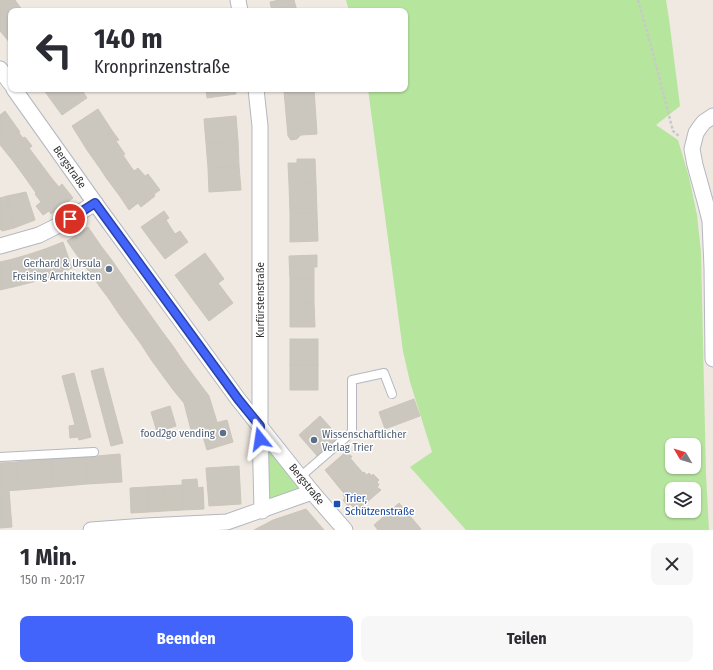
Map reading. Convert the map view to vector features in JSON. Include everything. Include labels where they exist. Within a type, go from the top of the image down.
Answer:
[{"type":"street","points":[[0,69],[8,80]]},
{"type":"street","name":"Bergstraße","points":[[16,92],[238,399],[312,492],[346,530]]},
{"type":"street","name":"Kurfürstenstraße","points":[[256,92],[260,126],[260,426],[262,510]]},
{"type":"street","points":[[713,116],[704,122],[696,133],[692,149],[694,165],[710,222],[713,359]]},
{"type":"street","points":[[0,246],[39,235],[61,224],[95,203]]},
{"type":"street","points":[[91,530],[146,526],[209,527],[312,492]]},
{"type":"lane","points":[[300,477],[352,432],[352,380],[384,373],[392,394]]},
{"type":"lane","points":[[0,457],[94,452]]},
{"type":"path","points":[[638,0],[673,131],[692,149]]},
{"type":"green space","points":[[346,0],[666,0],[680,106],[656,125],[678,140],[689,177],[697,215],[701,252],[706,475],[709,530],[466,530],[410,467],[432,452],[410,382],[403,351],[368,92],[408,92],[408,8],[348,8]]},
{"type":"green space","points":[[263,438],[304,490],[270,502],[265,496]]},
{"type":"building","points":[[0,0],[15,0],[17,3],[8,8],[8,10],[0,16]]},
{"type":"building","points":[[279,0],[294,0],[296,8],[271,8],[270,2]]},
{"type":"building","points":[[17,3],[21,8],[10,8]]},
{"type":"building","points":[[8,10],[8,40],[0,31],[0,16]]},
{"type":"building","points":[[45,92],[83,92],[87,98],[62,115]]},
{"type":"building","points":[[206,92],[236,92],[236,94],[207,98]]},
{"type":"building","points":[[284,92],[314,92],[317,134],[301,135],[297,139],[291,140],[288,136]]},
{"type":"building","points":[[98,109],[113,132],[87,150],[72,126]]},
{"type":"building","points":[[5,111],[20,132],[1,146],[0,115]]},
{"type":"building","points":[[236,116],[238,141],[206,143],[204,119]]},
{"type":"building","points":[[113,132],[119,140],[116,141],[122,150],[99,167],[87,150]]},
{"type":"building","points":[[19,133],[23,138],[25,137],[32,146],[13,161],[1,146]]},
{"type":"building","points":[[238,141],[239,166],[208,168],[206,143]]},
{"type":"building","points":[[29,148],[41,164],[24,176],[13,161]]},
{"type":"building","points":[[122,150],[125,154],[123,155],[129,164],[107,179],[99,167]]},
{"type":"building","points":[[297,159],[315,159],[316,183],[289,184],[288,163],[297,163]]},
{"type":"building","points":[[41,164],[53,180],[36,193],[24,176]]},
{"type":"building","points":[[129,164],[134,171],[138,168],[145,176],[119,195],[107,179]]},
{"type":"building","points":[[239,166],[241,190],[209,192],[208,168]]},
{"type":"building","points":[[148,174],[160,190],[141,207],[138,203],[129,210],[119,195]]},
{"type":"building","points":[[53,180],[59,187],[62,184],[73,198],[51,214],[49,211],[43,215],[36,206],[41,202],[35,194]]},
{"type":"building","points":[[316,183],[317,213],[290,213],[289,184]]},
{"type":"building","points":[[26,192],[35,220],[14,228],[7,196]]},
{"type":"building","points":[[7,196],[14,228],[2,231],[0,229],[0,198]]},
{"type":"building","points":[[164,211],[169,218],[166,220],[171,228],[152,242],[141,227]]},
{"type":"building","points":[[290,213],[317,213],[318,241],[290,242]]},
{"type":"building","points":[[88,227],[101,246],[81,261],[67,241]]},
{"type":"building","points":[[171,228],[175,234],[180,231],[188,242],[165,259],[152,242]]},
{"type":"building","points":[[63,242],[72,268],[53,276],[45,249]]},
{"type":"building","points":[[101,246],[111,259],[91,274],[81,261]]},
{"type":"building","points":[[45,249],[53,276],[33,282],[27,255]]},
{"type":"building","points":[[205,253],[224,279],[194,301],[175,275]]},
{"type":"building","points":[[27,255],[33,282],[13,287],[9,260]]},
{"type":"building","points":[[317,255],[317,267],[314,267],[314,279],[290,279],[289,256]]},
{"type":"building","points":[[111,259],[120,272],[100,287],[91,274]]},
{"type":"building","points":[[9,260],[13,287],[0,290],[0,262]]},
{"type":"building","points":[[120,272],[129,285],[109,299],[100,287]]},
{"type":"building","points":[[290,279],[314,279],[314,302],[290,303]]},
{"type":"building","points":[[218,283],[233,303],[209,321],[194,301]]},
{"type":"building","points":[[129,285],[139,299],[119,314],[109,299]]},
{"type":"building","points":[[139,299],[161,330],[141,344],[119,314]]},
{"type":"building","points":[[314,302],[315,327],[290,327],[290,303]]},
{"type":"building","points":[[161,330],[173,346],[152,361],[141,344]]},
{"type":"building","points":[[290,339],[318,339],[318,365],[290,365]]},
{"type":"building","points":[[173,346],[183,361],[163,376],[152,361]]},
{"type":"building","points":[[183,361],[194,376],[174,391],[163,376]]},
{"type":"building","points":[[290,365],[318,365],[318,390],[290,390]]},
{"type":"building","points":[[103,368],[123,443],[111,446],[91,371]]},
{"type":"building","points":[[74,373],[91,437],[79,440],[78,437],[70,438],[69,426],[75,425],[62,376]]},
{"type":"building","points":[[194,376],[209,396],[184,403],[174,391]]},
{"type":"building","points":[[209,396],[217,422],[191,430],[184,403]]},
{"type":"building","points":[[414,399],[420,416],[385,429],[379,412]]},
{"type":"building","points":[[170,406],[176,426],[157,432],[151,412]]},
{"type":"building","points":[[320,416],[340,438],[319,458],[299,435]]},
{"type":"building","points":[[227,420],[233,442],[207,450],[200,427]]},
{"type":"building","points":[[347,451],[352,457],[350,458],[363,473],[342,491],[325,470]]},
{"type":"building","points":[[120,454],[122,482],[87,484],[85,457]]},
{"type":"building","points":[[85,457],[87,484],[53,487],[51,459]]},
{"type":"building","points":[[51,459],[53,487],[19,490],[16,462]]},
{"type":"building","points":[[16,462],[19,490],[0,491],[0,463]]},
{"type":"building","points":[[239,466],[241,504],[209,506],[206,468]]},
{"type":"building","points":[[364,472],[367,475],[369,473],[372,476],[373,474],[379,480],[377,482],[379,485],[377,487],[381,490],[359,509],[355,505],[353,507],[350,504],[348,506],[343,500],[345,498],[343,495],[345,494],[342,491]]},
{"type":"building","points":[[197,479],[198,488],[203,487],[204,509],[183,510],[182,480]]},
{"type":"building","points":[[182,485],[183,510],[165,511],[164,486]]},
{"type":"building","points":[[164,486],[165,511],[148,512],[147,487]]},
{"type":"building","points":[[147,487],[148,512],[131,513],[130,488]]},
{"type":"building","points":[[9,490],[12,527],[0,528],[0,491]]},
{"type":"building","points":[[399,503],[421,529],[378,530],[374,525]]},
{"type":"building","points":[[306,509],[324,530],[254,530],[273,520]]},
{"type":"place","name":"Gerhard & Ursula Freising Architekten","points":[[109,269]]},
{"type":"place","name":"food2go vending","points":[[223,433]]},
{"type":"place","name":"Wissenschaftlicher Verlag Trier","points":[[314,440]]},
{"type":"place","name":"Trier, Schützenstraße","points":[[337,504]]},
{"type":"route","points":[[70,219],[95,203],[238,399],[260,426],[260,439]]}]
